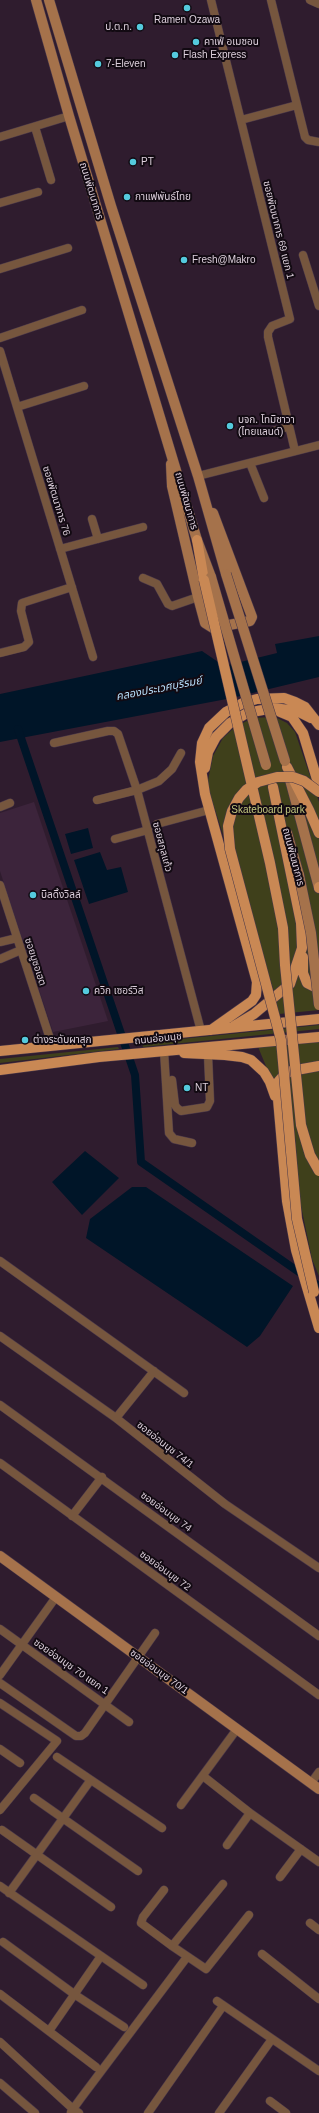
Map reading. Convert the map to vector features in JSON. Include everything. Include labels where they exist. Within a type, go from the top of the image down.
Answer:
[{"type":"main road","name":"ถนนพัฒนาการ","points":[[36,0],[69,116],[171,452],[207,578],[266,764],[299,875],[311,933],[319,1005]]},
{"type":"main road","name":"ถนนพัฒนาการ","points":[[49,0],[82,111],[198,476],[226,574],[286,764],[319,888]]},
{"type":"main road","points":[[69,116],[82,111]]},
{"type":"main road","points":[[171,452],[172,486],[205,623],[210,627],[232,625],[250,621],[251,612],[218,521],[204,498]]},
{"type":"main road","points":[[207,578],[283,928],[285,965],[301,1125],[304,1140],[319,1171]]},
{"type":"main road","points":[[206,1030],[252,1001],[257,989],[249,950],[203,784],[200,762],[202,743],[209,728],[231,709],[257,699],[284,698],[305,707],[319,726]]},
{"type":"main road","points":[[273,708],[292,717],[304,733],[319,786]]},
{"type":"main road","points":[[203,784],[208,752],[222,729],[247,713],[273,708],[304,714],[319,726]]},
{"type":"main road","points":[[286,764],[319,833]]},
{"type":"main road","points":[[319,792],[309,784],[293,777],[277,777],[258,782],[246,790],[239,798],[232,811],[228,826],[230,849],[281,1040],[297,1219],[319,1328]]},
{"type":"main road","points":[[273,787],[301,923],[303,973],[307,983],[319,989]]},
{"type":"main road","points":[[230,1028],[254,1014],[290,984],[302,948]]},
{"type":"main road","name":"ถนนอ่อนนุช","points":[[0,1051],[319,1019]]},
{"type":"main road","name":"ถนนอ่อนนุช","points":[[0,1070],[99,1057],[319,1037]]},
{"type":"main road","points":[[165,1051],[242,1057],[258,1066],[264,1072],[274,1092],[279,1120]]},
{"type":"main road","points":[[319,1066],[291,1071],[284,1075],[278,1082],[279,1120],[287,1201],[296,1250],[311,1291],[319,1319]]},
{"type":"main road","name":"ซอยอ่อนนุช 70/1","points":[[0,1556],[315,1786]]},
{"type":"street","name":"ซอยพัฒนาการ 69 แยก 1","points":[[211,0],[290,319],[272,326],[268,332],[268,337],[288,427],[295,451]]},
{"type":"street","points":[[271,0],[305,137],[308,140],[319,142]]},
{"type":"street","points":[[310,0],[319,4]]},
{"type":"street","points":[[241,120],[297,105]]},
{"type":"street","points":[[0,137],[69,116]]},
{"type":"street","points":[[35,127],[52,180]]},
{"type":"street","points":[[0,203],[38,192]]},
{"type":"street","points":[[0,269],[68,248]]},
{"type":"street","points":[[303,255],[319,306]]},
{"type":"street","points":[[0,338],[82,310]]},
{"type":"street","name":"ซอยพัฒนาการ 76","points":[[0,351],[93,657]]},
{"type":"street","points":[[17,407],[84,386]]},
{"type":"street","points":[[269,432],[288,427]]},
{"type":"street","points":[[198,476],[319,445]]},
{"type":"street","points":[[250,463],[264,498]]},
{"type":"street","points":[[92,519],[98,539]]},
{"type":"street","points":[[60,549],[144,527]]},
{"type":"street","points":[[143,578],[157,584],[168,604],[172,606],[198,597]]},
{"type":"street","points":[[0,653],[24,647],[29,642],[21,611],[22,603],[72,587]]},
{"type":"street","name":"ซอยสกุลแก้ว","points":[[54,743],[114,731],[118,734],[137,790],[206,1030]]},
{"type":"street","points":[[97,800],[137,790],[165,777],[181,753]]},
{"type":"street","points":[[0,807],[10,803]]},
{"type":"street","points":[[157,824],[209,810]]},
{"type":"street","points":[[115,839],[148,830]]},
{"type":"street","name":"ซอยมูซอเฮต","points":[[0,885],[52,1045]]},
{"type":"street","points":[[0,942],[17,938]]},
{"type":"street","points":[[0,959],[21,950]]},
{"type":"street","points":[[165,1051],[169,1133],[174,1139],[192,1143]]},
{"type":"street","points":[[172,1080],[174,1105],[177,1108],[181,1111],[207,1107],[210,1100],[208,1055]]},
{"type":"street","points":[[0,1261],[184,1393]]},
{"type":"street","name":"ซอยอ่อนนุช 74/1","points":[[0,1336],[116,1418],[225,1504],[319,1568]]},
{"type":"street","points":[[116,1418],[154,1371]]},
{"type":"street","name":"ซอยอ่อนนุช 74","points":[[0,1405],[319,1636]]},
{"type":"street","name":"ซอยอ่อนนุช 72","points":[[0,1463],[319,1695]]},
{"type":"street","points":[[72,1516],[102,1478]]},
{"type":"street","points":[[0,1675],[56,1597]]},
{"type":"street","name":"ซอยอ่อนนุช 70 แยก 1","points":[[0,1629],[129,1722]]},
{"type":"street","points":[[0,1684],[78,1737],[85,1734],[155,1633]]},
{"type":"street","points":[[0,1810],[57,1741],[1,1704]]},
{"type":"street","points":[[181,1805],[237,1729]]},
{"type":"street","points":[[0,1749],[20,1763]]},
{"type":"street","points":[[57,1757],[90,1781],[162,1828]]},
{"type":"street","points":[[315,1786],[319,1772]]},
{"type":"street","points":[[203,1776],[250,1813],[319,1862]]},
{"type":"street","points":[[9,1893],[90,1781]]},
{"type":"street","points":[[34,1798],[138,1871]]},
{"type":"street","points":[[227,1845],[250,1813]]},
{"type":"street","points":[[2,1830],[111,1907]]},
{"type":"street","points":[[280,1877],[301,1849]]},
{"type":"street","points":[[172,1946],[223,1884]]},
{"type":"street","points":[[0,1886],[143,1985]]},
{"type":"street","points":[[164,1890],[143,1917],[141,1923],[206,1969],[249,1915]]},
{"type":"street","points":[[310,1923],[319,1930]]},
{"type":"street","points":[[3,1942],[74,1994],[124,2027]]},
{"type":"street","points":[[262,1954],[319,1998]]},
{"type":"street","points":[[48,2031],[101,1956]]},
{"type":"street","points":[[0,2042],[74,2112],[187,1957]]},
{"type":"street","points":[[0,1994],[96,2067]]},
{"type":"street","points":[[148,2113],[220,2003],[319,2071]]},
{"type":"street","points":[[220,2113],[272,2039]]},
{"type":"street","points":[[0,2083],[35,2113]]},
{"type":"street","points":[[270,2101],[286,2113]]},
{"type":"shaded area","points":[[34,802],[108,1021],[53,1032],[0,871],[0,813]]},
{"type":"green space","name":"Skateboard park","points":[[275,717],[287,723],[295,732],[319,802],[319,1010],[279,1014],[273,988],[207,785],[213,756],[223,738],[234,728],[252,718]]},
{"type":"green space","points":[[319,1025],[319,1029],[143,1047],[142,1043]]},
{"type":"green space","points":[[319,1036],[319,1276],[312,1259],[300,1201],[295,1136],[256,1042]]},
{"type":"green space","points":[[118,1047],[119,1049],[0,1063],[0,1059]]},
{"type":"water","name":"คลองประเวศบุรีรมย์","points":[[319,636],[319,677],[232,698],[0,742],[0,694],[202,651],[224,666],[277,653],[275,644]]},
{"type":"water","points":[[88,828],[93,848],[71,854],[65,834]]},
{"type":"water","points":[[100,852],[107,870],[121,867],[128,892],[89,904],[74,860]]},
{"type":"water","points":[[85,1151],[119,1178],[82,1215],[52,1182]]},
{"type":"water","points":[[132,1187],[146,1187],[293,1286],[260,1336],[247,1347],[86,1238],[90,1219]]},
{"type":"waterway","points":[[18,729],[135,1075],[141,1162],[319,1286]]},
{"type":"place","name":"Ramen Ozawa","points":[[187,8]]},
{"type":"place","name":"ป.ต.ท.","points":[[140,27]]},
{"type":"place","name":"คาเฟ่ อเมซอน","points":[[196,42]]},
{"type":"place","name":"Flash Express","points":[[175,55]]},
{"type":"place","name":"7-Eleven","points":[[98,64]]},
{"type":"place","name":"PT","points":[[133,162]]},
{"type":"place","name":"กาแฟพันธ์ไทย","points":[[127,197]]},
{"type":"place","name":"Fresh@Makro","points":[[184,260]]},
{"type":"place","name":"บจก. โทมิซาวา (ไทยแลนด์)","points":[[230,426]]},
{"type":"place","name":"บิลดิ้งวิลล์","points":[[33,895]]},
{"type":"place","name":"ควิก เซอร์วิส","points":[[86,991]]},
{"type":"place","name":"ต่างระดับผาสุก","points":[[25,1040]]},
{"type":"place","name":"NT","points":[[187,1088]]}]
